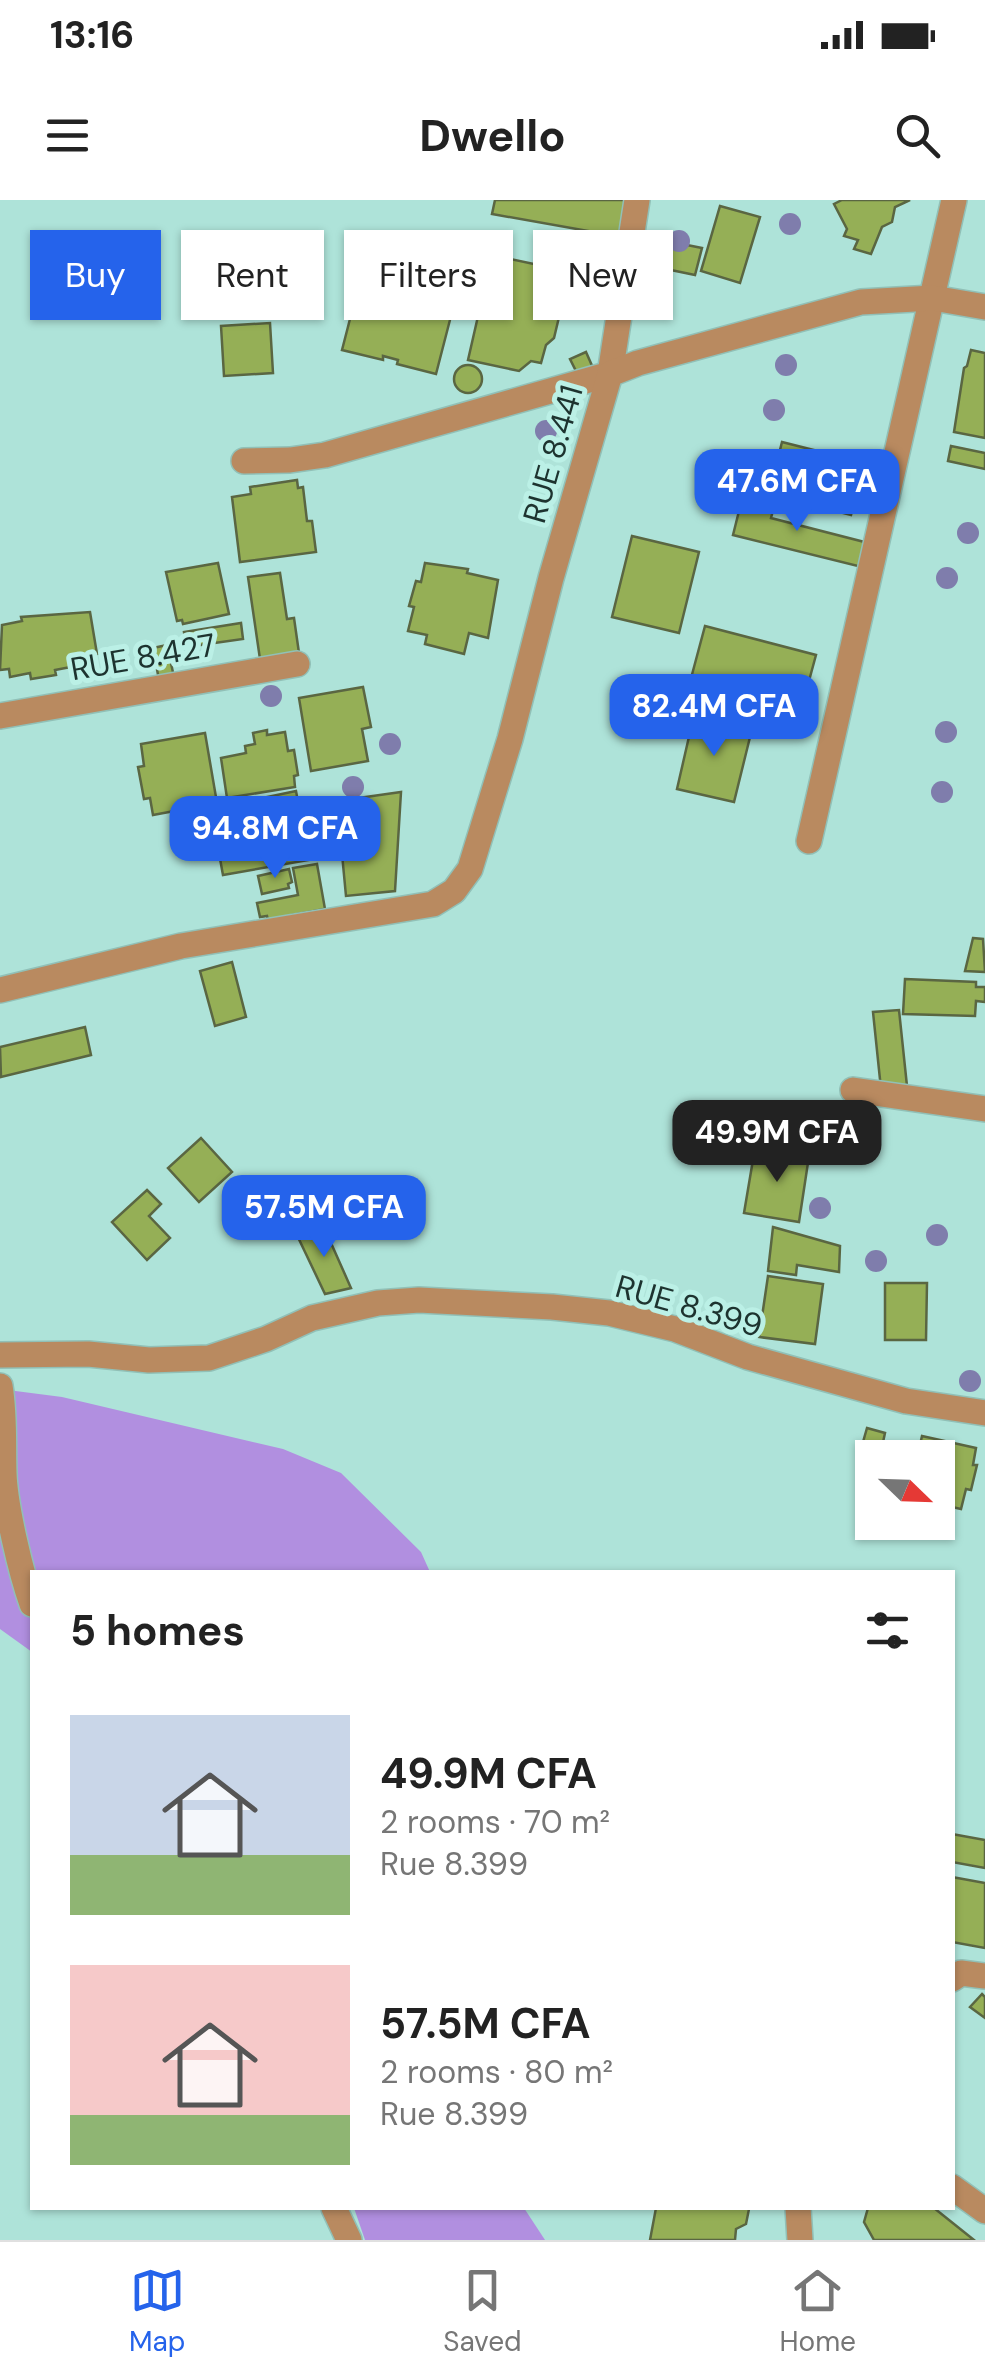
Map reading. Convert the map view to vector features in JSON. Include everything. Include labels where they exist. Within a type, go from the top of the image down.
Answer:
[{"type":"street","points":[[244,462],[325,455],[610,374],[638,200]]},
{"type":"street","points":[[809,842],[954,200]]},
{"type":"street","name":"RUE 8.441","points":[[0,990],[180,946],[433,904],[454,891],[470,869],[488,810],[610,374],[845,306],[888,298],[933,298],[985,307]]},
{"type":"street","name":"RUE 8.427","points":[[0,716],[297,664]]},
{"type":"street","points":[[853,1090],[985,1109]]},
{"type":"street","name":"RUE 8.399","points":[[0,1355],[209,1358],[343,1308],[419,1300],[609,1313],[906,1401],[985,1413]]},
{"type":"street","points":[[0,1386],[6,1429],[4,1475],[30,1598]]},
{"type":"street","points":[[955,1977],[961,1974],[985,1976]]},
{"type":"street","points":[[955,2189],[985,2210]]},
{"type":"street","points":[[335,2210],[348,2240]]},
{"type":"street","points":[[798,2210],[800,2240]]},
{"type":"shaded area","points":[[0,1389],[62,1397],[283,1449],[341,1473],[421,1552],[429,1570],[30,1570],[30,1651],[0,1629]]},
{"type":"shaded area","points":[[355,2210],[525,2210],[545,2240],[365,2240]]},
{"type":"building","points":[[495,200],[638,203],[634,230],[582,230],[492,214]]},
{"type":"building","points":[[842,200],[910,200],[895,207],[892,222],[882,227],[871,254],[854,249],[858,240],[844,236],[847,229],[834,204]]},
{"type":"building","points":[[720,206],[760,217],[740,283],[701,271]]},
{"type":"building","points":[[673,242],[702,248],[695,275],[673,270]]},
{"type":"building","points":[[513,260],[533,264],[533,320],[558,320],[541,363],[531,361],[519,371],[468,360],[477,320],[513,320]]},
{"type":"building","points":[[350,320],[450,320],[436,374],[397,364],[398,360],[383,356],[383,360],[342,350]]},
{"type":"building","points":[[270,323],[273,373],[224,376],[221,326]]},
{"type":"building","points":[[971,350],[985,353],[985,438],[954,432],[964,368]]},
{"type":"building","points":[[586,352],[593,368],[578,375],[570,359]]},
{"type":"building","points":[[468,365],[478,369],[482,379],[478,389],[468,393],[458,389],[454,379],[458,369]]},
{"type":"building","points":[[782,442],[865,463],[851,515],[769,494]]},
{"type":"building","points":[[951,446],[985,453],[985,469],[948,461]]},
{"type":"building","points":[[297,480],[298,488],[303,487],[307,521],[312,521],[316,552],[240,562],[232,497],[251,494],[250,487]]},
{"type":"building","points":[[744,491],[776,499],[771,518],[876,545],[870,569],[733,535]]},
{"type":"building","points":[[632,536],[699,552],[679,633],[612,617]]},
{"type":"building","points":[[218,563],[229,614],[183,624],[182,620],[177,621],[166,572]]},
{"type":"building","points":[[425,563],[468,569],[467,573],[498,580],[488,638],[469,633],[464,654],[425,644],[427,635],[408,631],[414,607],[409,606]]},
{"type":"building","points":[[280,573],[287,619],[294,618],[299,653],[260,659],[248,577]]},
{"type":"building","points":[[90,612],[97,654],[74,658],[76,666],[55,670],[56,675],[31,679],[30,673],[10,677],[9,669],[0,670],[2,625],[22,621],[21,617]]},
{"type":"building","points":[[241,623],[243,639],[186,647],[184,632]]},
{"type":"building","points":[[705,626],[816,655],[797,725],[686,697]]},
{"type":"building","points":[[167,645],[174,677],[159,680],[153,648]]},
{"type":"building","points":[[363,687],[371,727],[362,729],[368,761],[311,771],[299,698]]},
{"type":"building","points":[[694,715],[752,729],[734,802],[677,789]]},
{"type":"building","points":[[267,730],[267,735],[285,732],[288,751],[294,750],[298,775],[294,776],[295,787],[227,798],[221,758],[246,753],[245,746],[255,744],[253,733]]},
{"type":"building","points":[[205,733],[217,803],[153,815],[150,798],[144,799],[138,767],[144,766],[141,744]]},
{"type":"building","points":[[296,791],[298,802],[306,800],[307,806],[260,815],[253,800]]},
{"type":"building","points":[[401,792],[395,891],[346,896],[337,801]]},
{"type":"building","points":[[305,810],[314,859],[223,875],[214,826]]},
{"type":"building","points":[[317,864],[325,909],[292,915],[293,920],[269,925],[267,916],[260,917],[257,903],[298,895],[293,868]]},
{"type":"building","points":[[289,869],[289,888],[262,894],[258,876]]},
{"type":"building","points":[[973,938],[983,939],[985,972],[965,971]]},
{"type":"building","points":[[232,962],[246,1017],[215,1026],[200,971]]},
{"type":"building","points":[[905,979],[976,982],[976,987],[985,987],[985,1002],[976,1001],[975,1016],[903,1014]]},
{"type":"building","points":[[899,1010],[907,1086],[881,1089],[873,1012]]},
{"type":"building","points":[[85,1027],[91,1055],[1,1077],[0,1047]]},
{"type":"building","points":[[201,1138],[232,1172],[199,1202],[168,1168]]},
{"type":"building","points":[[755,1148],[809,1156],[799,1222],[744,1213]]},
{"type":"building","points":[[147,1190],[161,1204],[149,1216],[170,1238],[147,1260],[112,1222]]},
{"type":"building","points":[[323,1225],[351,1288],[325,1294],[296,1233]]},
{"type":"building","points":[[773,1227],[840,1246],[839,1272],[797,1265],[796,1275],[768,1271]]},
{"type":"building","points":[[768,1276],[823,1284],[815,1344],[759,1337]]},
{"type":"building","points":[[885,1283],[927,1283],[926,1340],[885,1340]]},
{"type":"building","points":[[867,1428],[885,1433],[884,1440],[864,1440]]},
{"type":"building","points":[[955,1443],[976,1448],[973,1465],[977,1465],[971,1490],[966,1489],[961,1509],[955,1508]]},
{"type":"building","points":[[955,1835],[985,1840],[985,1868],[955,1863]]},
{"type":"building","points":[[955,1878],[985,1883],[985,1948],[955,1943]]},
{"type":"building","points":[[982,1994],[985,1997],[985,2018],[970,2007]]},
{"type":"building","points":[[656,2210],[749,2210],[746,2224],[736,2229],[735,2240],[650,2240]]},
{"type":"building","points":[[867,2210],[936,2210],[974,2240],[874,2240],[864,2222]]}]
